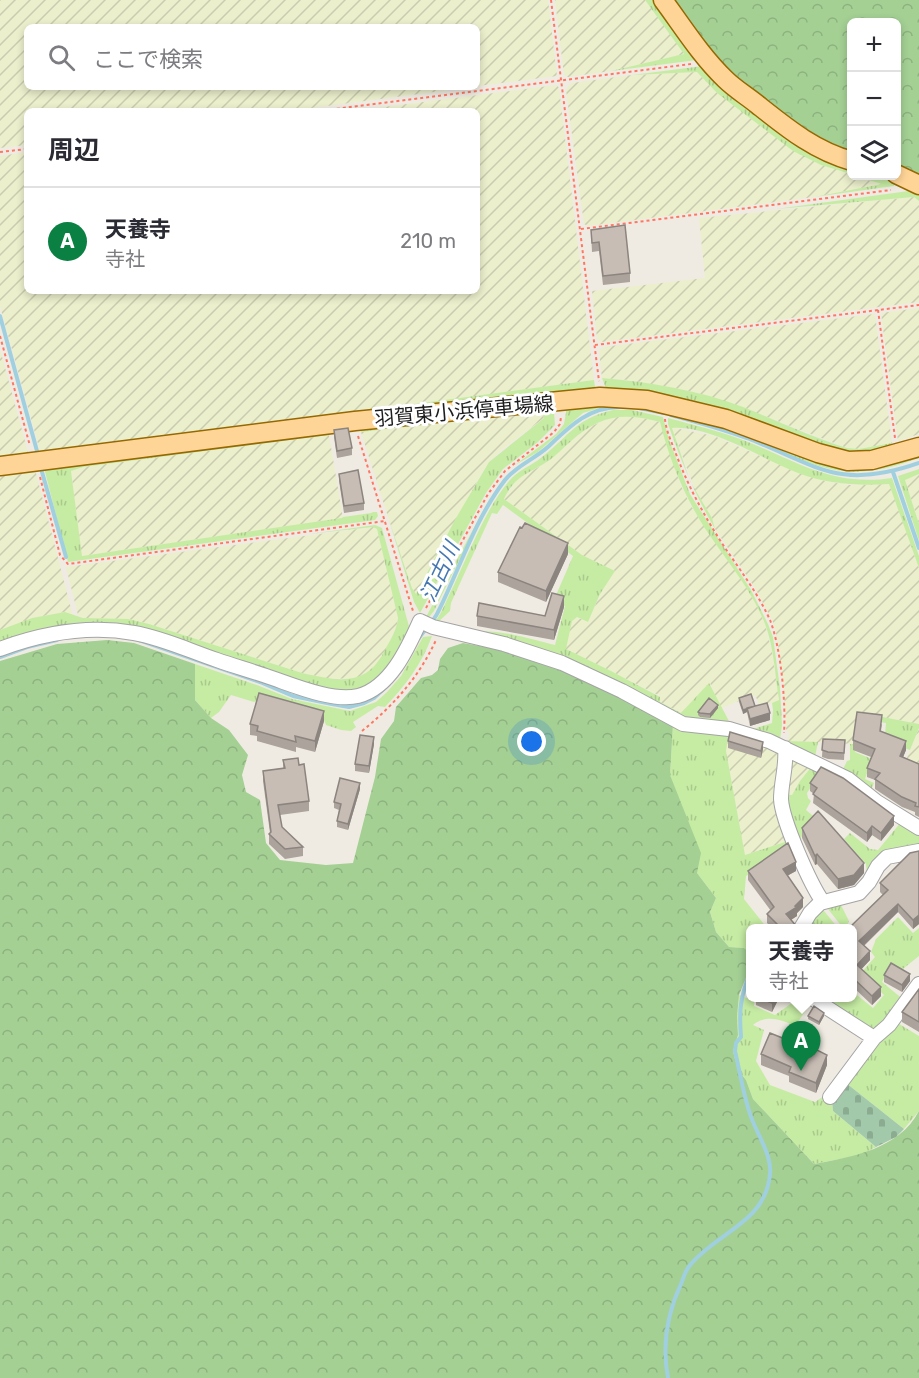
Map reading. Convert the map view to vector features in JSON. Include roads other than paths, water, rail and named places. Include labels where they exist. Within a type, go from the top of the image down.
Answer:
[{"type":"main road","points":[[663,0],[709,62],[726,80],[779,122],[816,147],[847,160]]},
{"type":"main road","name":"羽賀東小浜停車場線","points":[[0,466],[355,421],[600,397],[646,400],[726,419],[834,459],[861,461],[919,447]]},
{"type":"street","points":[[0,649],[66,632],[103,630],[134,633],[299,687],[345,697],[368,692],[389,675],[411,640],[430,626],[504,644],[562,663],[683,724],[729,729],[786,748],[848,779],[878,802],[919,828]]},
{"type":"street","points":[[786,748],[782,774],[782,810],[794,843],[823,902]]},
{"type":"street","points":[[803,924],[814,907],[823,902],[859,893],[887,857],[919,851]]},
{"type":"street","points":[[830,1097],[874,1038],[889,1025],[919,984]]},
{"type":"street","points":[[818,1002],[874,1038]]},
{"type":"waterway","points":[[0,316],[37,451]]},
{"type":"waterway","name":"江古川","points":[[419,638],[436,615],[476,527],[505,480],[581,419],[599,410],[620,407]]},
{"type":"waterway","name":"江古川","points":[[639,408],[664,413]]},
{"type":"waterway","name":"江古川","points":[[671,415],[747,438],[830,472],[868,475],[919,463]]},
{"type":"waterway","points":[[42,472],[66,557]]},
{"type":"waterway","points":[[893,472],[919,548]]},
{"type":"waterway","name":"江古川","points":[[0,657],[27,647],[57,640]]},
{"type":"waterway","name":"江古川","points":[[139,640],[260,682],[293,696],[349,707],[374,698],[389,684]]},
{"type":"waterway","points":[[668,1378],[666,1342],[669,1318],[686,1271],[702,1253],[750,1215],[760,1204],[767,1190],[770,1174],[769,1159],[748,1106],[735,1051],[736,1043],[741,1037],[741,1005],[746,984]]},
{"type":"place","name":"天養寺","points":[[801,1071]]}]
